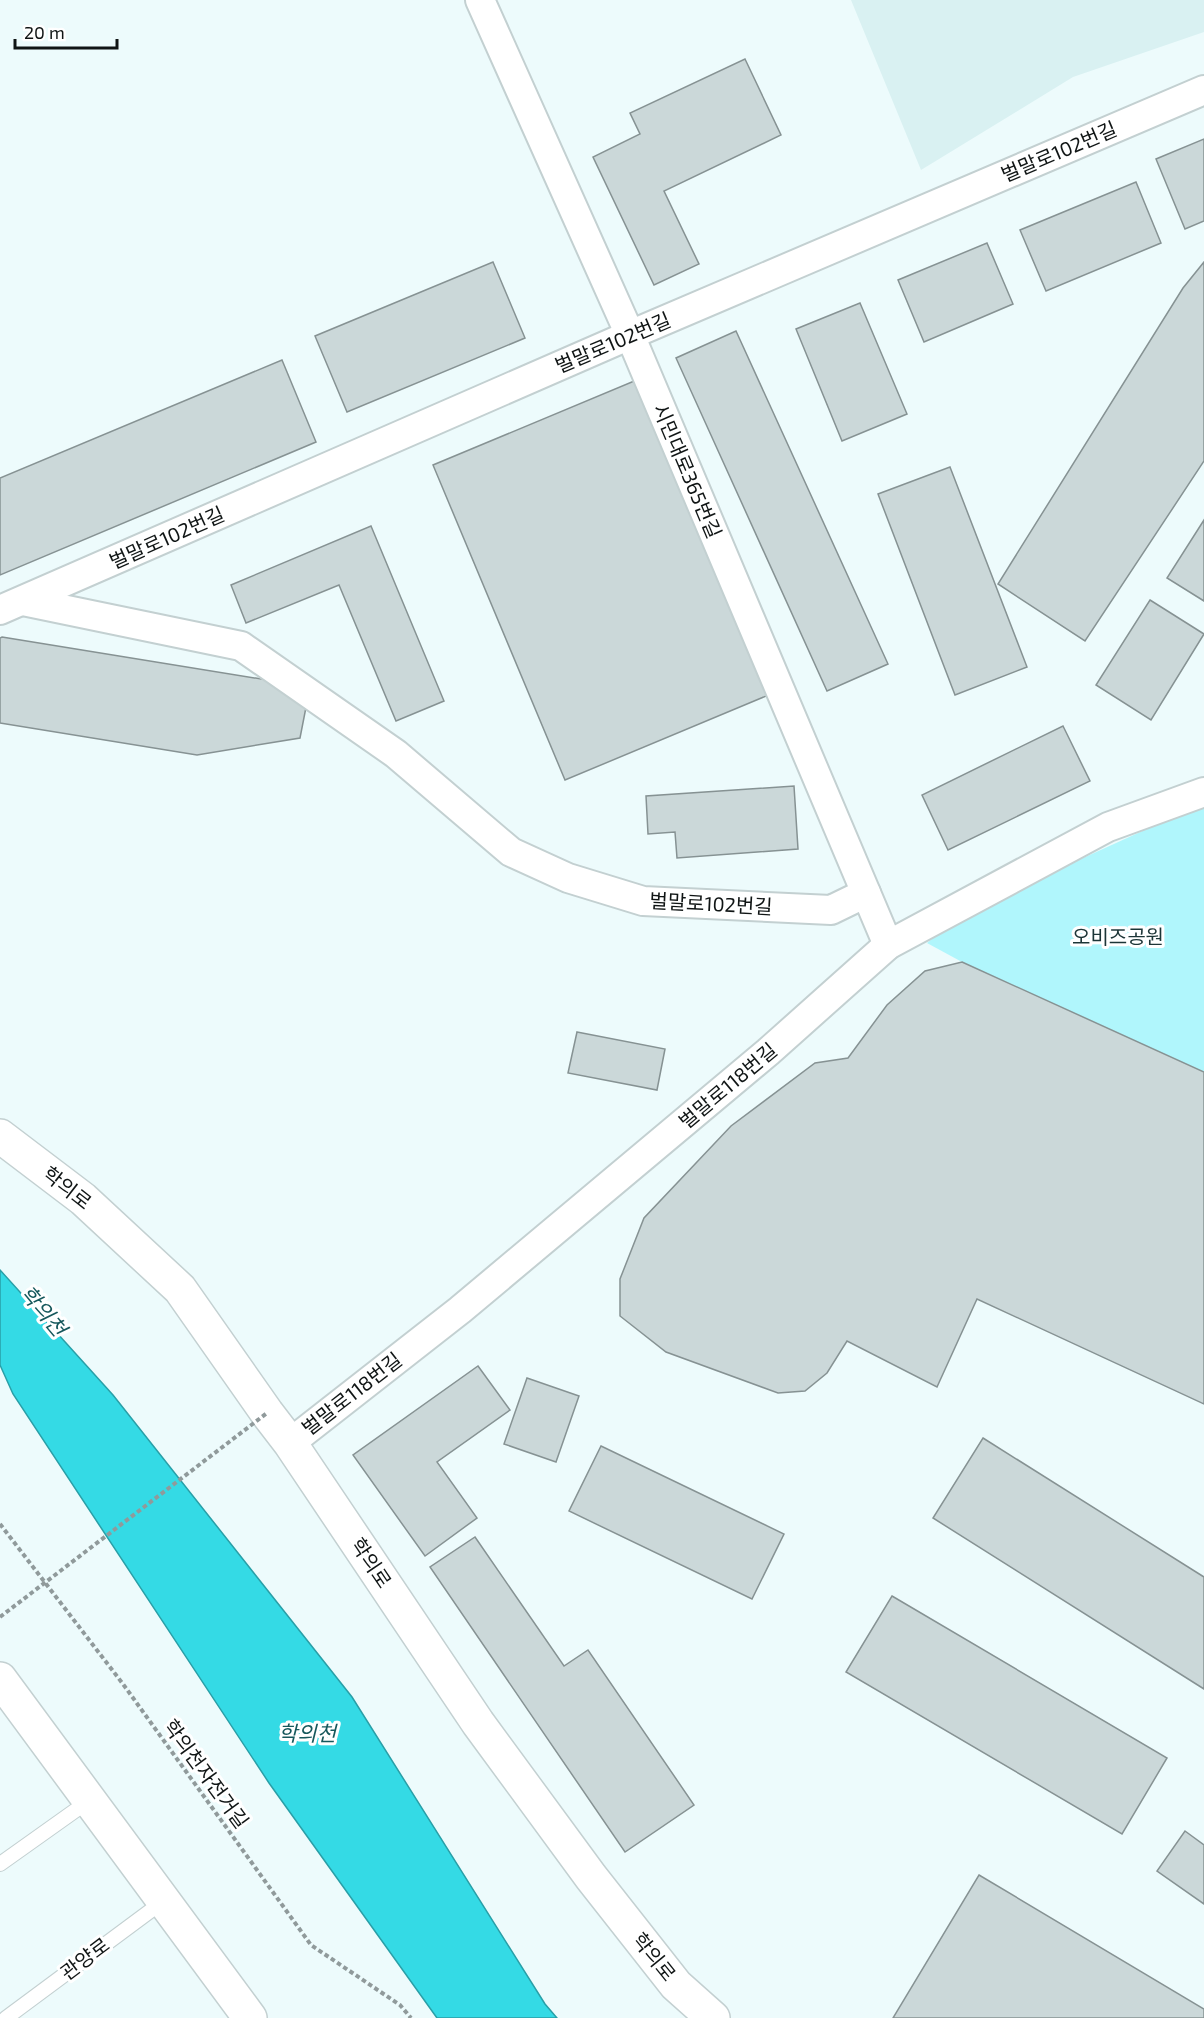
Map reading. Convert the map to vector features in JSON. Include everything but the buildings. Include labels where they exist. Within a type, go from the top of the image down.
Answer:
[{"type":"street","name":"시민대로365번길","points":[[480,0],[630,335],[888,945]]},
{"type":"street","name":"벌말로102번길","points":[[11,605],[630,335],[1204,90]]},
{"type":"street","name":"벌말로102번길","points":[[11,605],[241,646],[396,754],[511,852],[568,878],[643,901],[831,910],[866,894]]},
{"type":"street","name":"벌말로118번길","points":[[290,1443],[460,1310],[768,1052],[888,945],[1108,827],[1204,792]]},
{"type":"street","name":"학의로","points":[[0,1136],[83,1199],[180,1289],[290,1443],[478,1723],[591,1877],[676,1985],[712,2018]]},
{"type":"street","points":[[5,1695],[90,1800],[165,1900],[246,2017]]},
{"type":"lane","points":[[0,1864],[90,1800]]},
{"type":"lane","name":"관양로","points":[[6,2018],[165,1900]]},
{"type":"path","points":[[0,1617],[267,1413]]},
{"type":"path","name":"학의천자전거길","points":[[0,1524],[123,1684],[311,1945],[399,2005],[411,2018]]},
{"type":"shaded area","points":[[851,0],[1204,0],[1204,32],[1073,77],[921,170]]},
{"type":"green space","name":"오비즈공원","points":[[1204,803],[1204,1072],[962,962],[927,943],[960,914]]},
{"type":"water","name":"학의천","points":[[0,1270],[113,1395],[352,1697],[545,2004],[557,2018],[437,2018],[269,1783],[13,1394],[0,1365]]}]
